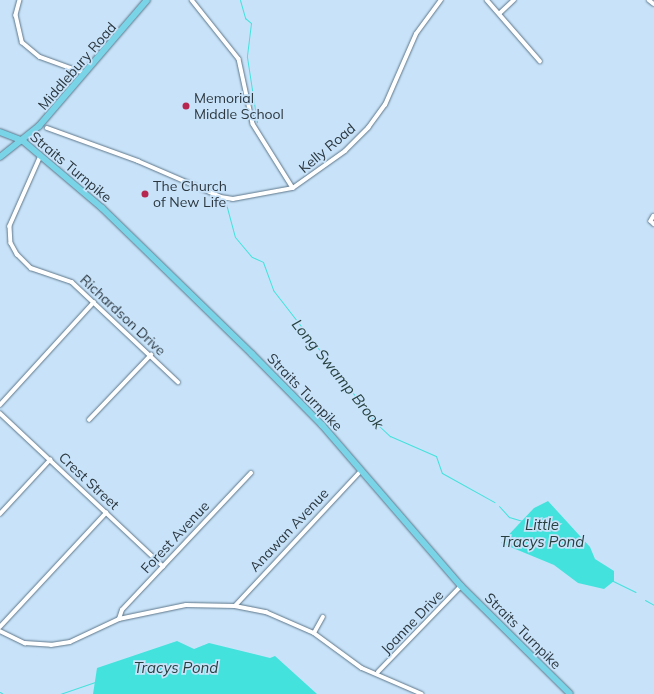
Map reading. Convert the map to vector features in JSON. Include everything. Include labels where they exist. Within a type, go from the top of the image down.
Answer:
[{"type":"main road","name":"Middlebury Road","points":[[0,157],[23,141],[85,74],[147,0]]},
{"type":"main road","name":"Straits Turnpike","points":[[0,132],[23,141],[102,208],[252,354],[361,471],[461,586],[570,694]]},
{"type":"street","points":[[20,0],[16,15],[22,42],[45,59],[85,74]]},
{"type":"street","points":[[192,0],[239,59],[252,124],[294,188]]},
{"type":"street","name":"Kelly Road","points":[[47,128],[138,160],[220,197],[233,199],[294,188],[345,151],[368,128],[385,105],[416,34],[440,0]]},
{"type":"street","points":[[487,0],[500,13],[540,61]]},
{"type":"street","points":[[500,13],[514,0]]},
{"type":"street","points":[[649,0],[654,4]]},
{"type":"street","name":"Richardson Drive","points":[[41,156],[13,216],[11,243],[25,264],[72,282],[178,382]]},
{"type":"street","points":[[652,222],[654,216]]},
{"type":"street","points":[[0,405],[94,302]]},
{"type":"street","points":[[89,420],[151,355]]},
{"type":"street","name":"Crest Street","points":[[0,413],[163,566]]},
{"type":"street","points":[[0,514],[50,460]]},
{"type":"street","name":"Anawan Avenue","points":[[235,606],[361,471]]},
{"type":"street","name":"Forest Avenue","points":[[119,619],[122,610],[251,473]]},
{"type":"street","points":[[0,627],[106,513]]},
{"type":"street","name":"Joanne Drive","points":[[378,672],[461,586]]},
{"type":"street","points":[[0,631],[25,643],[51,645],[70,642],[119,619],[186,605],[235,606],[266,612],[314,633],[355,663],[378,672],[422,694]]},
{"type":"street","points":[[314,633],[324,617]]},
{"type":"water","name":"Little Tracys Pond","points":[[548,501],[590,547],[595,559],[614,571],[614,581],[604,589],[578,583],[554,565],[501,543],[534,508]]},
{"type":"water","name":"Tracys Pond","points":[[177,641],[194,649],[209,643],[270,658],[275,656],[317,694],[93,694],[97,668]]},
{"type":"waterway","name":"Long Swamp Brook","points":[[240,0],[245,18],[251,23],[247,57],[257,122]]},
{"type":"waterway","name":"Long Swamp Brook","points":[[225,200],[235,237],[252,257],[263,262],[273,290],[377,424],[390,436],[436,456],[442,473],[494,502]]},
{"type":"waterway","name":"Long Swamp Brook","points":[[499,506],[509,517],[522,521]]},
{"type":"waterway","name":"Long Swamp Brook","points":[[613,581],[636,592]]},
{"type":"waterway","name":"Long Swamp Brook","points":[[645,600],[654,605]]},
{"type":"waterway","points":[[60,694],[95,682]]},
{"type":"place","name":"Memorial Middle School","points":[[186,106]]},
{"type":"place","name":"The Church of New Life","points":[[145,194]]}]
